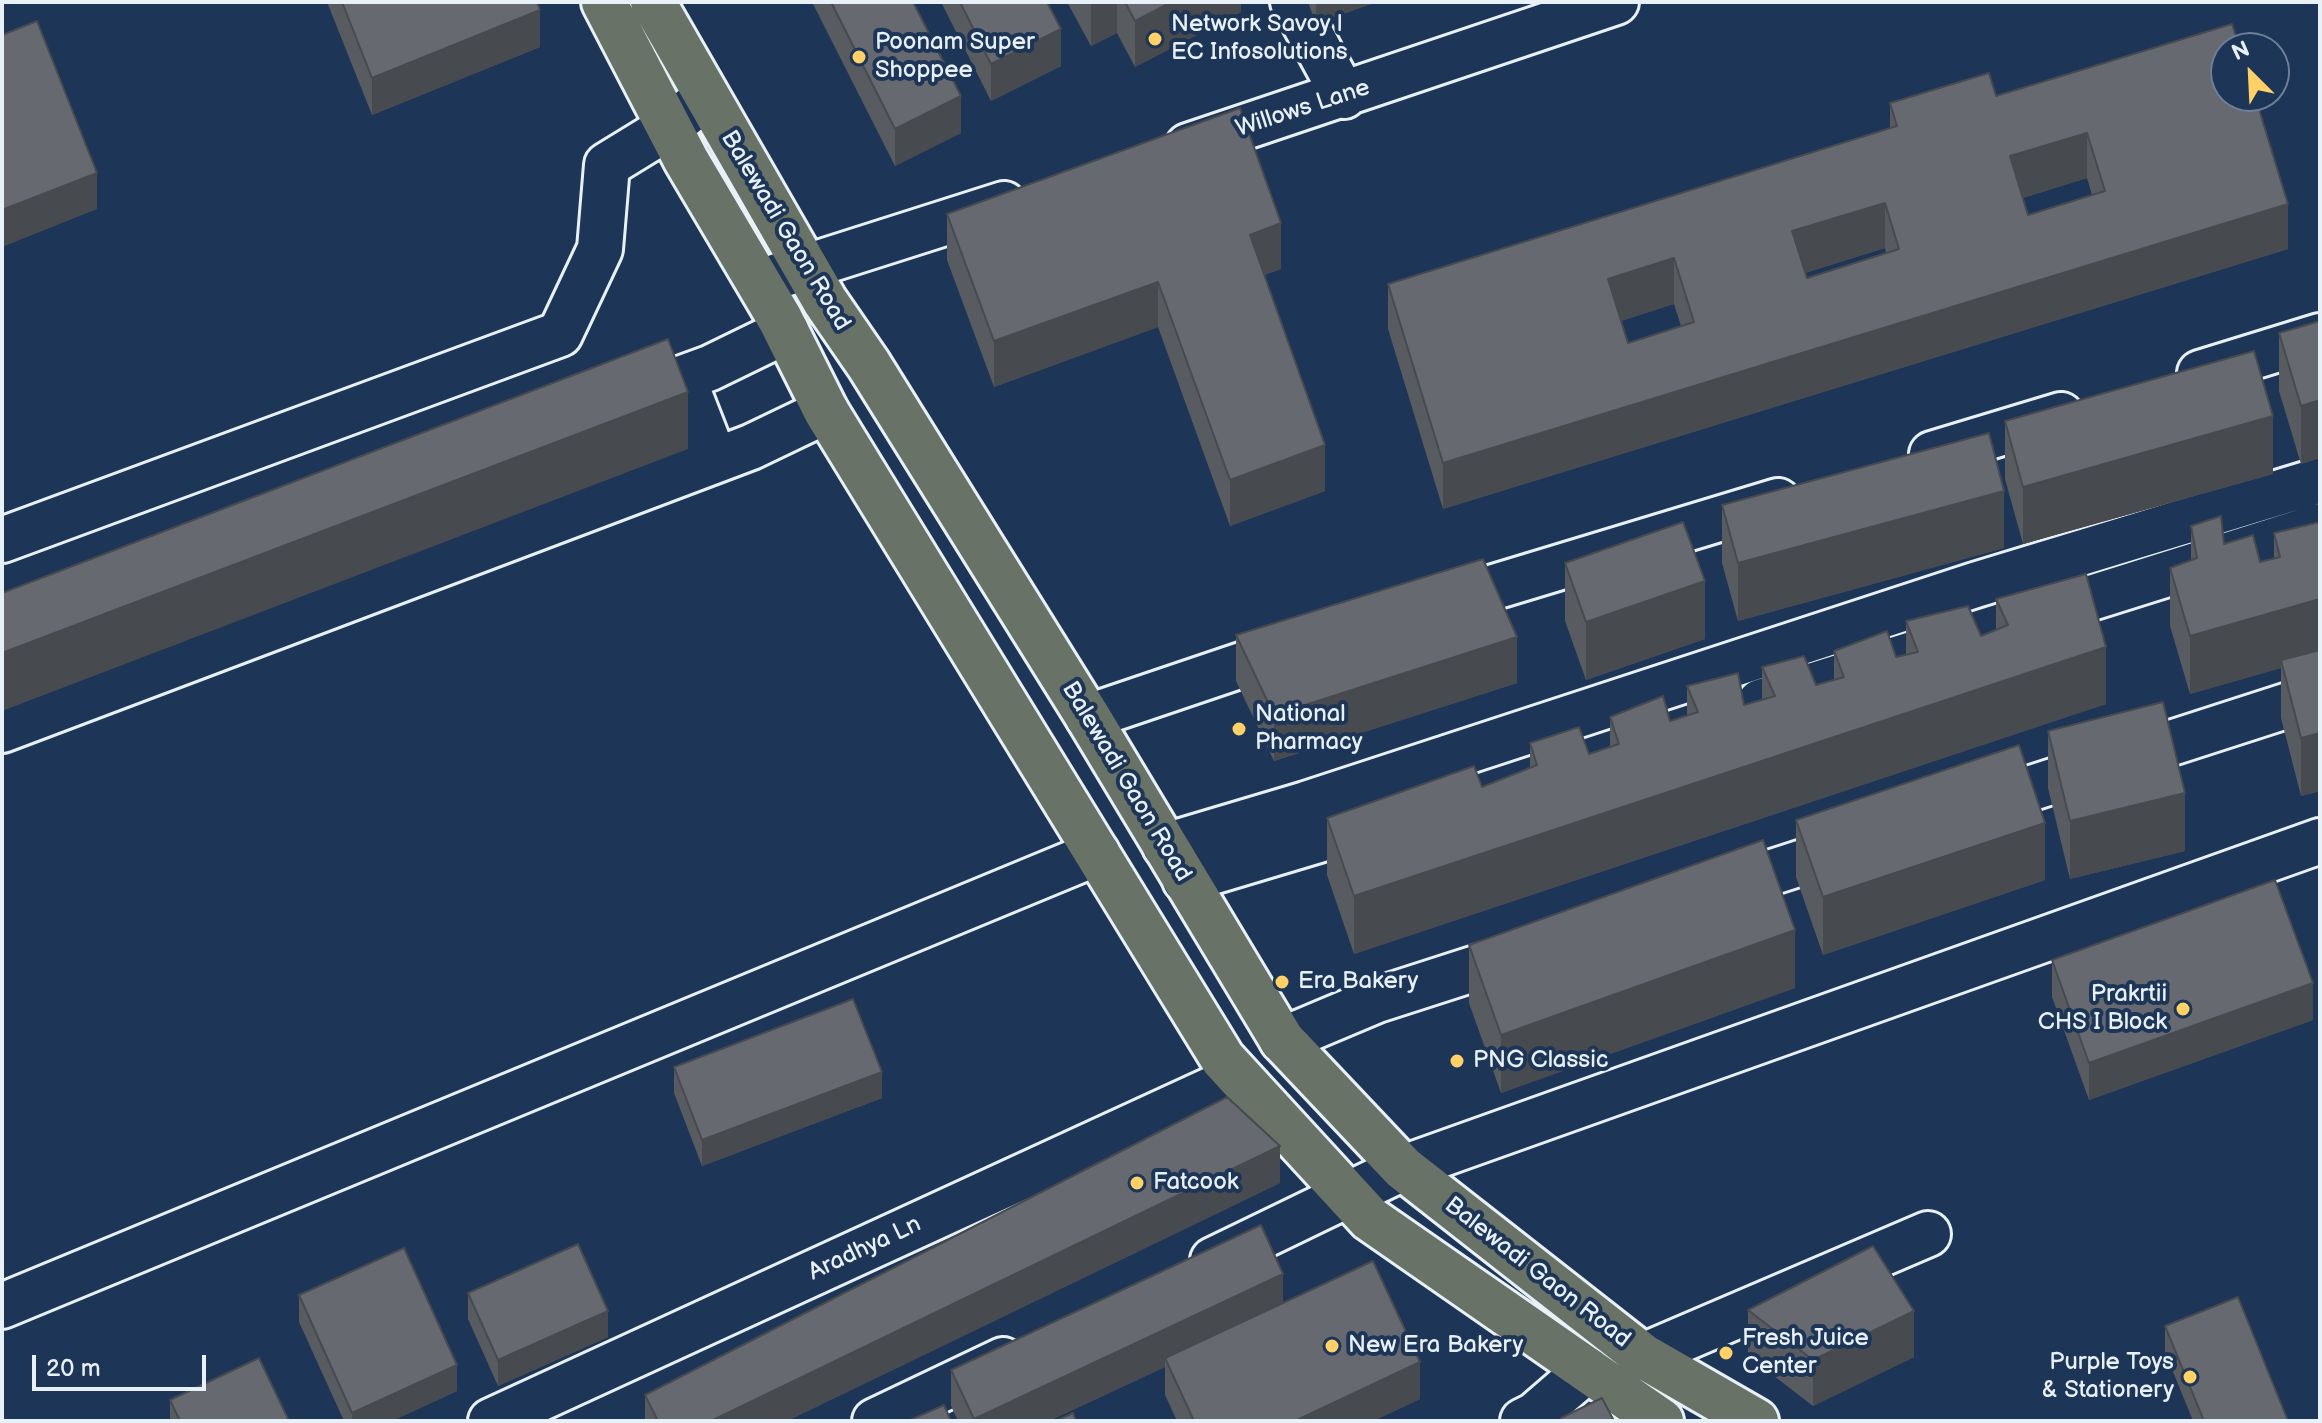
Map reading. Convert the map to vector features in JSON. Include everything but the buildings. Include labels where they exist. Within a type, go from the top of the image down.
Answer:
[{"type":"main road","name":"Balewadi Gaon Road","points":[[604,2],[669,127],[786,331],[826,411],[1223,1059],[1370,1219],[1661,1421]]},
{"type":"main road","name":"Balewadi Gaon Road","points":[[653,2],[705,98],[806,267],[1088,717],[1282,1040],[1403,1168],[1643,1356],[1756,1421]]},
{"type":"street","points":[[1293,2],[1344,96]]},
{"type":"street","name":"Willows Lane","points":[[1145,160],[1344,96],[1612,3]]},
{"type":"street","points":[[2,540],[560,334],[600,249],[607,165],[669,127],[705,98]]},
{"type":"street","points":[[759,282],[1042,192]]},
{"type":"street","points":[[594,412],[683,378],[786,331]]},
{"type":"street","points":[[2168,383],[2320,336]]},
{"type":"street","points":[[683,378],[715,460]]},
{"type":"street","points":[[1894,466],[2092,406]]},
{"type":"street","points":[[2,730],[715,460],[826,411]]},
{"type":"street","points":[[1175,863],[1321,800],[1975,585],[2320,480]]},
{"type":"street","points":[[1407,613],[1818,489]]},
{"type":"street","points":[[1727,713],[2320,526]]},
{"type":"street","points":[[1088,717],[1331,637]]},
{"type":"street","points":[[1940,818],[2320,695]]},
{"type":"street","points":[[1175,863],[1423,808]]},
{"type":"street","points":[[1681,902],[1894,833]]},
{"type":"street","points":[[1176,1277],[1403,1168],[2320,841]]},
{"type":"street","points":[[2,1306],[1097,853]]},
{"type":"street","points":[[1282,1040],[1377,1000],[1560,941]]},
{"type":"street","name":"Aradhya Ln","points":[[491,1421],[1239,1077]]},
{"type":"street","points":[[1643,1356],[1928,1234]]},
{"type":"street","points":[[875,1421],[1033,1346]]},
{"type":"street","points":[[1523,1421],[1535,1415],[1587,1370]]},
{"type":"place","name":"Network Savoy | EC Infosolutions","points":[[1155,39]]},
{"type":"place","name":"Poonam Super Shoppee","points":[[859,57]]},
{"type":"place","name":"National Pharmacy","points":[[1239,729]]},
{"type":"place","name":"Era Bakery","points":[[1282,982]]},
{"type":"place","name":"Prakrtii CHS I Block","points":[[2183,1009]]},
{"type":"place","name":"PNG Classic","points":[[1457,1061]]},
{"type":"place","name":"Fatcook","points":[[1137,1183]]},
{"type":"place","name":"New Era Bakery","points":[[1332,1346]]},
{"type":"place","name":"Fresh Juice Center","points":[[1726,1353]]},
{"type":"place","name":"Purple Toys & Stationery","points":[[2190,1377]]}]
